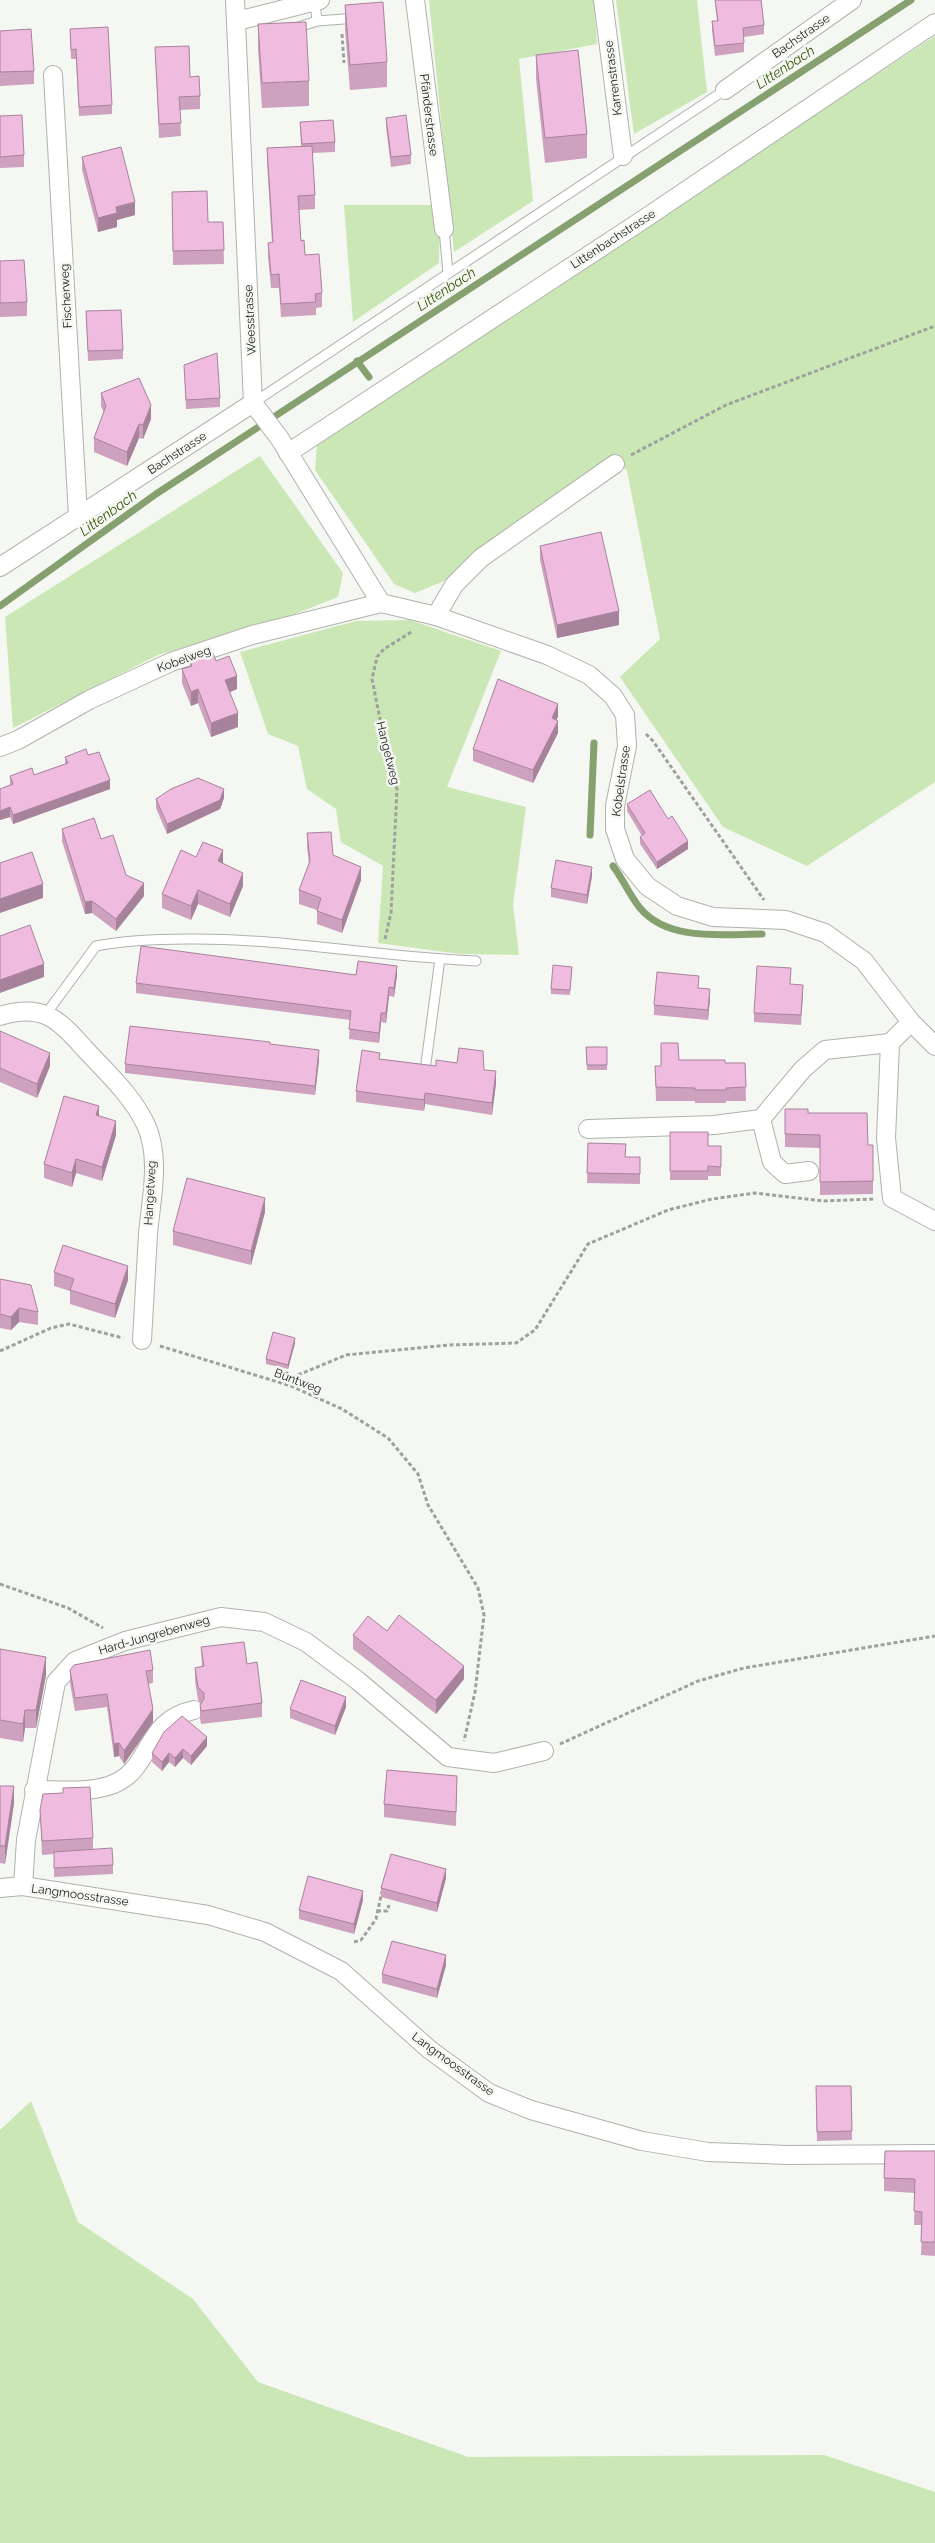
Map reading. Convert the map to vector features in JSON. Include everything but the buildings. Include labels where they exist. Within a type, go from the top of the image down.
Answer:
[{"type":"street","name":"Weesstrasse","points":[[235,0],[256,407]]},
{"type":"street","name":"Pfänderstrasse","points":[[415,0],[444,229]]},
{"type":"street","name":"Karrenstrasse","points":[[604,0],[622,156]]},
{"type":"street","name":"Bachstrasse","points":[[725,90],[852,0]]},
{"type":"street","points":[[236,21],[317,1]]},
{"type":"street","name":"Littenbachstrasse","points":[[284,446],[644,219],[935,23]]},
{"type":"street","name":"Fischerweg","points":[[53,75],[78,516]]},
{"type":"street","points":[[256,407],[284,446],[381,602],[436,616],[548,655],[588,675],[613,696],[626,715]]},
{"type":"street","name":"Bachstrasse","points":[[0,566],[256,407]]},
{"type":"street","points":[[436,616],[454,586],[481,558],[615,464]]},
{"type":"street","name":"Kobelweg","points":[[0,747],[18,740],[89,700],[171,662],[252,635],[381,602]]},
{"type":"street","name":"Kobelstrasse","points":[[626,715],[627,746],[615,806],[615,828],[625,859],[647,886],[677,906],[713,917],[786,920],[825,933],[864,960],[911,1022],[935,1046]]},
{"type":"street","name":"Hangetweg","points":[[0,1016],[15,1011],[35,1010],[46,1014],[71,1033],[136,1107],[146,1126],[152,1146],[153,1185],[142,1340]]},
{"type":"street","points":[[588,1129],[714,1125],[761,1119],[803,1069],[825,1050],[890,1043],[911,1022]]},
{"type":"street","points":[[890,1043],[886,1138],[892,1198],[935,1221]]},
{"type":"street","points":[[761,1119],[772,1162],[785,1174],[809,1172]]},
{"type":"street","name":"Hard-Jungrebenweg","points":[[23,1886],[26,1840],[34,1790],[56,1682],[75,1660],[125,1641],[222,1617],[264,1622],[306,1642],[357,1680],[448,1756],[494,1763],[544,1751]]},
{"type":"street","points":[[34,1790],[86,1790],[109,1786],[138,1767],[147,1747],[166,1721],[178,1714],[194,1710]]},
{"type":"street","name":"Langmoosstrasse","points":[[0,1888],[23,1886],[208,1914],[265,1932],[341,1971],[430,2050],[489,2093],[531,2110],[642,2141],[708,2152],[788,2155],[935,2154]]},
{"type":"lane","points":[[317,1],[317,21]]},
{"type":"lane","points":[[290,30],[317,21],[366,17]]},
{"type":"lane","points":[[256,407],[448,273],[622,156],[725,90]]},
{"type":"lane","points":[[444,229],[448,273]]},
{"type":"lane","points":[[46,1014],[96,946],[126,940],[241,939],[382,952],[440,960],[476,961]]},
{"type":"lane","points":[[426,1063],[440,960]]},
{"type":"path","points":[[342,19],[344,63]]},
{"type":"path","points":[[615,464],[726,405],[935,326]]},
{"type":"path","name":"Hangetweg","points":[[382,952],[391,913],[397,789],[388,759],[372,679],[377,657],[384,649],[436,616]]},
{"type":"path","points":[[626,715],[653,741],[771,909],[786,920]]},
{"type":"path","points":[[291,1386],[298,1375],[346,1354],[449,1345],[516,1343],[535,1330],[588,1244],[668,1210],[712,1199],[755,1193],[823,1201],[892,1198]]},
{"type":"path","name":"Büntweg","points":[[0,1350],[50,1328],[69,1324],[134,1341],[142,1340],[291,1386],[342,1409],[388,1438],[418,1474],[428,1505],[478,1588],[484,1615],[475,1692],[460,1759]]},
{"type":"path","points":[[0,1584],[68,1608],[125,1641]]},
{"type":"path","points":[[544,1751],[698,1681],[744,1668],[935,1636]]},
{"type":"path","points":[[354,1942],[361,1940],[376,1919],[383,1886]]},
{"type":"path","points":[[377,1912],[386,1912],[389,1905]]},
{"type":"green space","points":[[429,0],[594,0],[597,44],[519,59],[533,201],[454,252]]},
{"type":"green space","points":[[616,0],[697,0],[707,92],[634,134]]},
{"type":"green space","points":[[935,36],[935,782],[807,866],[723,827],[620,677],[660,639],[627,471],[612,456],[533,511],[444,581],[415,593],[394,584],[315,470],[317,444]]},
{"type":"green space","points":[[344,205],[440,205],[439,263],[353,322]]},
{"type":"green space","points":[[260,456],[343,573],[338,597],[290,616],[158,655],[13,728],[5,617]]},
{"type":"green space","points":[[410,620],[501,651],[447,787],[526,807],[513,905],[519,955],[460,954],[378,943],[383,866],[341,842],[336,809],[307,789],[298,746],[268,734],[240,652],[356,621]]},
{"type":"green space","points":[[31,2101],[78,2222],[193,2299],[258,2382],[468,2457],[824,2455],[935,2492],[935,2543],[0,2543],[0,2130]]},
{"type":"waterway","name":"Littenbach","points":[[0,606],[156,494],[911,0]]},
{"type":"waterway","points":[[357,361],[369,377]]},
{"type":"waterway","points":[[590,835],[594,743]]},
{"type":"waterway","points":[[613,866],[640,908],[652,919],[666,926],[697,934],[762,934]]}]
